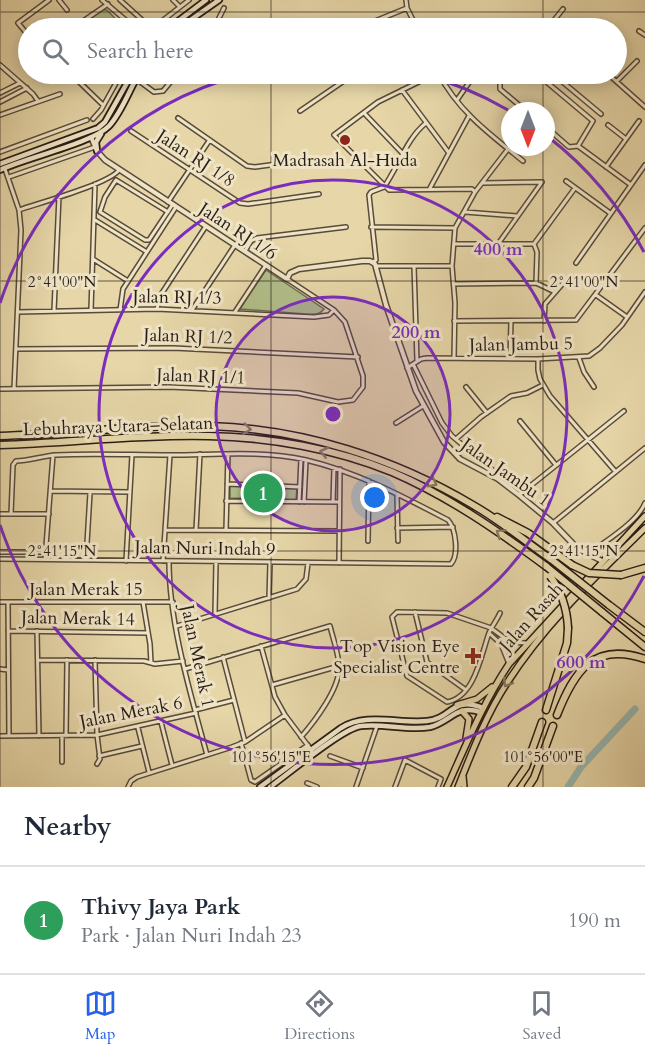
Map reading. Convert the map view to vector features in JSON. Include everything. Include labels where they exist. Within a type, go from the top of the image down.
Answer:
[{"type":"highway","name":"Lebuhraya Utara–Selatan","points":[[0,436],[173,426],[212,426],[267,431],[350,449],[435,483],[475,506],[552,560],[645,632]]},
{"type":"highway","name":"Lebuhraya Utara–Selatan","points":[[0,445],[200,436],[236,437],[292,444],[348,458],[391,472],[470,513],[547,567],[645,647]]},
{"type":"highway","points":[[475,506],[528,533],[572,565],[589,573],[621,575],[645,568]]},
{"type":"highway","name":"Jalan Rasah","points":[[447,787],[494,685],[509,664],[645,516]]},
{"type":"highway","name":"Jalan Rasah","points":[[458,787],[485,723],[513,674],[558,617],[645,528]]},
{"type":"highway","points":[[517,545],[550,576],[562,596],[568,614],[567,643],[546,710]]},
{"type":"highway","points":[[557,715],[572,684],[582,668],[589,662],[614,655],[631,655],[645,659]]},
{"type":"highway","points":[[457,705],[477,699],[494,685]]},
{"type":"highway","points":[[485,723],[483,711],[494,706]]},
{"type":"highway","points":[[461,754],[469,722],[468,716],[462,711]]},
{"type":"highway","points":[[512,787],[526,767],[542,722]]},
{"type":"highway","points":[[528,787],[534,778],[553,726]]},
{"type":"highway","points":[[463,774],[464,787]]},
{"type":"main road","points":[[182,18],[206,0]]},
{"type":"main road","points":[[192,18],[219,0]]},
{"type":"main road","points":[[90,135],[105,122],[129,84]]},
{"type":"main road","points":[[96,149],[98,137],[114,120],[131,84]]},
{"type":"main road","points":[[1,165],[105,130]]},
{"type":"main road","points":[[260,787],[346,730],[378,723],[437,719],[457,705],[471,704],[483,711]]},
{"type":"main road","points":[[378,723],[422,728],[432,726],[462,711],[483,711]]},
{"type":"main road","points":[[270,787],[313,752]]},
{"type":"street","points":[[25,18],[49,0]]},
{"type":"street","points":[[59,0],[67,10]]},
{"type":"street","points":[[102,0],[124,18]]},
{"type":"street","points":[[120,0],[141,18]]},
{"type":"street","points":[[173,0],[180,7]]},
{"type":"street","points":[[165,18],[189,0]]},
{"type":"street","points":[[406,0],[412,18]]},
{"type":"street","points":[[89,18],[108,4]]},
{"type":"street","points":[[219,18],[224,8]]},
{"type":"street","points":[[382,18],[407,8]]},
{"type":"street","points":[[555,18],[562,9]]},
{"type":"street","points":[[639,31],[645,34]]},
{"type":"street","points":[[627,71],[637,61]]},
{"type":"street","points":[[0,65],[18,81]]},
{"type":"street","points":[[0,93],[18,84]]},
{"type":"street","points":[[21,84],[38,101]]},
{"type":"street","points":[[81,84],[103,105]]},
{"type":"street","points":[[93,119],[115,84]]},
{"type":"street","points":[[145,84],[154,92],[163,92],[169,84]]},
{"type":"street","points":[[300,111],[339,84]]},
{"type":"street","points":[[415,84],[378,102],[334,135],[388,190],[472,189],[475,192]]},
{"type":"street","points":[[445,84],[469,116],[501,143]]},
{"type":"street","points":[[457,100],[468,84]]},
{"type":"street","points":[[500,84],[500,89],[515,102]]},
{"type":"street","points":[[549,84],[593,121],[578,146]]},
{"type":"street","points":[[566,84],[602,114]]},
{"type":"street","points":[[620,84],[645,106]]},
{"type":"street","points":[[0,102],[27,88]]},
{"type":"street","points":[[402,90],[449,153]]},
{"type":"street","points":[[0,115],[60,94]]},
{"type":"street","points":[[364,113],[403,154]]},
{"type":"street","points":[[430,189],[469,116]]},
{"type":"street","points":[[178,118],[251,167],[314,159]]},
{"type":"street","points":[[0,152],[87,120]]},
{"type":"street","points":[[606,167],[639,121]]},
{"type":"street","points":[[384,187],[403,154],[426,123]]},
{"type":"street","points":[[608,125],[626,139]]},
{"type":"street","name":"Jalan RJ 1/8","points":[[131,131],[244,204],[319,194]]},
{"type":"street","name":"Jalan RJ 1/6","points":[[90,135],[96,149],[105,160],[334,310],[345,322],[358,357]]},
{"type":"street","points":[[555,135],[569,147],[578,146],[631,185]]},
{"type":"street","points":[[94,211],[100,212],[147,241],[168,212],[189,170],[209,140]]},
{"type":"street","points":[[9,177],[96,149]]},
{"type":"street","points":[[454,358],[452,266],[455,228],[475,192],[503,156]]},
{"type":"street","points":[[517,156],[523,161]]},
{"type":"street","points":[[1,165],[9,177],[19,210],[21,242],[14,389]]},
{"type":"street","points":[[576,263],[645,165]]},
{"type":"street","points":[[100,212],[119,170]]},
{"type":"street","points":[[19,210],[116,178],[168,212]]},
{"type":"street","points":[[566,181],[610,213]]},
{"type":"street","points":[[483,183],[542,182],[498,243]]},
{"type":"street","points":[[91,310],[95,184]]},
{"type":"street","name":"Jalan Jambu 1","points":[[384,187],[369,195],[375,264],[407,368],[423,406],[453,453],[498,479],[553,523],[566,539],[602,561]]},
{"type":"street","points":[[536,283],[536,243],[575,188]]},
{"type":"street","points":[[54,311],[59,196]]},
{"type":"street","points":[[120,310],[120,298],[128,281],[147,252],[172,204]]},
{"type":"street","points":[[465,212],[517,216]]},
{"type":"street","points":[[94,219],[147,252]]},
{"type":"street","points":[[157,309],[160,296],[206,226]]},
{"type":"street","points":[[245,251],[257,238],[346,227]]},
{"type":"street","points":[[371,227],[455,228]]},
{"type":"street","points":[[454,321],[576,320],[645,228]]},
{"type":"street","points":[[454,244],[536,243]]},
{"type":"street","points":[[192,310],[235,245]]},
{"type":"street","points":[[93,259],[128,281]]},
{"type":"street","points":[[287,279],[290,273],[299,269],[362,261],[375,264],[452,266]]},
{"type":"street","points":[[235,312],[266,265]]},
{"type":"street","points":[[414,266],[417,362]]},
{"type":"street","points":[[544,321],[545,304],[564,281]]},
{"type":"street","points":[[454,284],[536,283],[555,292]]},
{"type":"street","name":"Jalan Jambu 5","points":[[407,368],[427,358],[538,359],[589,356],[600,348],[645,292]]},
{"type":"street","points":[[596,295],[627,317]]},
{"type":"street","name":"Jalan RJ 1/3","points":[[18,312],[157,309],[314,317],[329,315],[334,310]]},
{"type":"street","points":[[510,358],[511,321]]},
{"type":"street","name":"Jalan RJ 1/2","points":[[16,350],[173,348],[358,357]]},
{"type":"street","name":"Jalan RJ 1/1","points":[[0,389],[170,387],[298,393],[347,402],[353,400],[363,387],[363,375],[358,357]]},
{"type":"street","points":[[579,358],[584,372],[594,387]]},
{"type":"street","points":[[538,359],[538,370],[550,396],[615,471]]},
{"type":"street","points":[[413,364],[442,423],[456,439],[496,473],[498,479]]},
{"type":"street","points":[[456,439],[511,396],[527,393],[543,385]]},
{"type":"street","points":[[466,387],[487,413]]},
{"type":"street","points":[[396,423],[423,406]]},
{"type":"street","points":[[519,495],[624,411]]},
{"type":"street","points":[[520,421],[556,465]]},
{"type":"street","points":[[553,523],[645,448]]},
{"type":"street","points":[[196,530],[200,454]]},
{"type":"street","points":[[226,530],[228,454]]},
{"type":"street","points":[[11,514],[13,465],[16,461],[29,461],[53,455],[228,454],[301,459],[334,468],[397,494],[448,520],[453,527]]},
{"type":"street","points":[[45,559],[53,455]]},
{"type":"street","points":[[126,561],[132,455]]},
{"type":"street","points":[[163,561],[170,455]]},
{"type":"street","points":[[299,502],[301,459]]},
{"type":"street","points":[[304,502],[306,460]]},
{"type":"street","points":[[333,502],[334,468]]},
{"type":"street","points":[[339,562],[340,470]]},
{"type":"street","points":[[369,481],[369,541]]},
{"type":"street","points":[[227,484],[300,486]]},
{"type":"street","points":[[51,491],[129,492]]},
{"type":"street","points":[[86,560],[90,492]]},
{"type":"street","points":[[397,494],[398,541]]},
{"type":"street","points":[[226,501],[339,502]]},
{"type":"street","points":[[589,554],[632,521],[643,510],[645,503]]},
{"type":"street","points":[[0,514],[49,514]]},
{"type":"street","points":[[397,528],[453,527]]},
{"type":"street","name":"Jalan Nuri Indah 9","points":[[0,559],[451,564],[453,562],[453,527]]},
{"type":"street","points":[[166,530],[339,531]]},
{"type":"street","points":[[0,552],[45,552]]},
{"type":"street","name":"Jalan Merak 1","points":[[169,561],[183,661],[207,755]]},
{"type":"street","points":[[215,614],[216,562]]},
{"type":"street","points":[[269,598],[270,563]]},
{"type":"street","points":[[177,626],[297,589],[304,583],[308,563]]},
{"type":"street","name":"Jalan Merak 15","points":[[0,602],[173,602]]},
{"type":"street","points":[[8,602],[9,736]]},
{"type":"street","points":[[143,602],[151,663]]},
{"type":"street","points":[[500,613],[491,628],[472,681],[466,690],[451,701],[447,702],[407,676],[392,616],[397,612],[447,613],[491,628],[510,642],[526,643]]},
{"type":"street","points":[[415,612],[427,662],[466,690]]},
{"type":"street","points":[[185,669],[330,626],[339,666],[335,685],[311,726],[301,737]]},
{"type":"street","name":"Jalan Merak 14","points":[[8,631],[148,633]]},
{"type":"street","points":[[38,632],[39,736]]},
{"type":"street","points":[[489,633],[501,644],[509,664]]},
{"type":"street","points":[[261,646],[275,697],[285,715],[313,752]]},
{"type":"street","points":[[223,657],[251,780],[255,782],[308,745]]},
{"type":"street","points":[[38,660],[151,663],[183,661]]},
{"type":"street","points":[[62,762],[67,660]]},
{"type":"street","points":[[95,660],[99,756],[97,764]]},
{"type":"street","points":[[271,685],[339,666]]},
{"type":"street","points":[[0,669],[8,670]]},
{"type":"street","name":"Jalan Merak 6","points":[[0,736],[97,735],[161,722],[234,700]]},
{"type":"street","points":[[128,787],[133,779],[149,772],[243,742],[285,715]]},
{"type":"street","points":[[161,722],[172,765]]},
{"type":"street","points":[[356,787],[378,723]]},
{"type":"street","points":[[137,727],[149,772]]},
{"type":"street","points":[[99,756],[142,746]]},
{"type":"street","points":[[330,756],[363,768]]},
{"type":"street","points":[[395,787],[405,760],[441,778],[438,787]]},
{"type":"street","points":[[307,783],[317,787]]},
{"type":"green space","points":[[99,10],[107,10],[115,18],[91,18]]},
{"type":"green space","points":[[266,270],[324,309],[320,313],[313,314],[240,309]]},
{"type":"green space","points":[[230,486],[297,487],[296,500],[230,498]]},
{"type":"waterway","points":[[568,787],[581,767],[635,709]]},
{"type":"place","name":"Madrasah Al-Huda","points":[[345,140]]},
{"type":"place","name":"Thivy Jaya Park","points":[[263,493]]},
{"type":"place","name":"Top Vision Eye Specialist Centre","points":[[473,656]]}]
